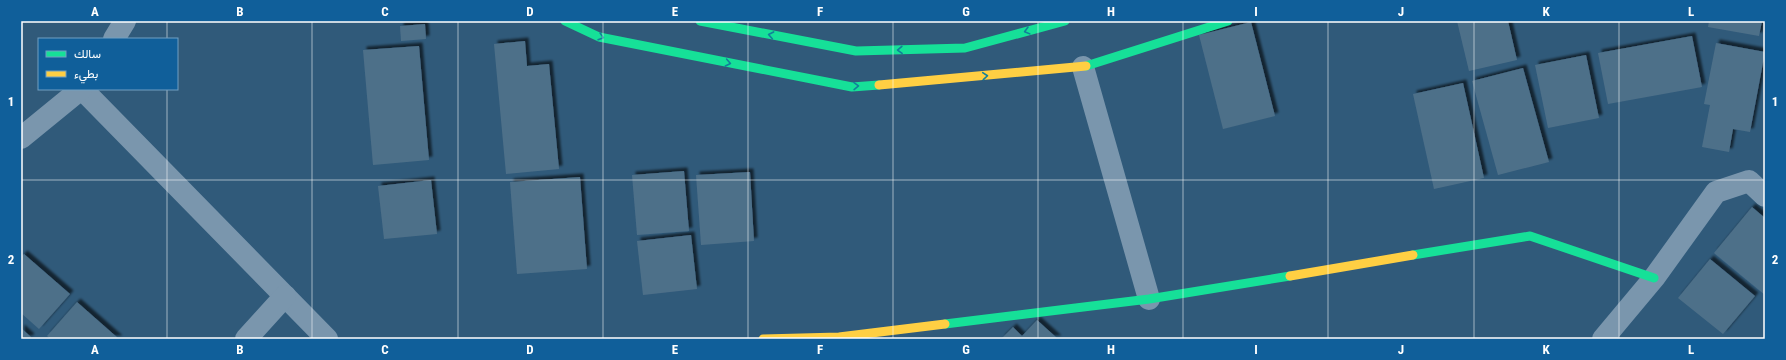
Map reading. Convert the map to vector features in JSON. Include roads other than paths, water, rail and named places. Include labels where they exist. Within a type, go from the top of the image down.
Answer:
[{"type":"street","points":[[115,38],[125,21]]},
{"type":"street","points":[[565,21],[599,37],[852,87],[1083,67],[1228,21]]},
{"type":"street","points":[[700,21],[856,51],[965,48],[1065,21]]},
{"type":"street","points":[[1083,67],[1149,299]]},
{"type":"street","points":[[21,138],[81,90]]},
{"type":"street","points":[[83,90],[327,339]]},
{"type":"street","points":[[1603,339],[1654,278],[1716,192],[1749,181],[1765,196]]},
{"type":"street","points":[[763,339],[840,338],[1149,299],[1530,236],[1654,278]]},
{"type":"street","points":[[246,339],[285,296]]}]
